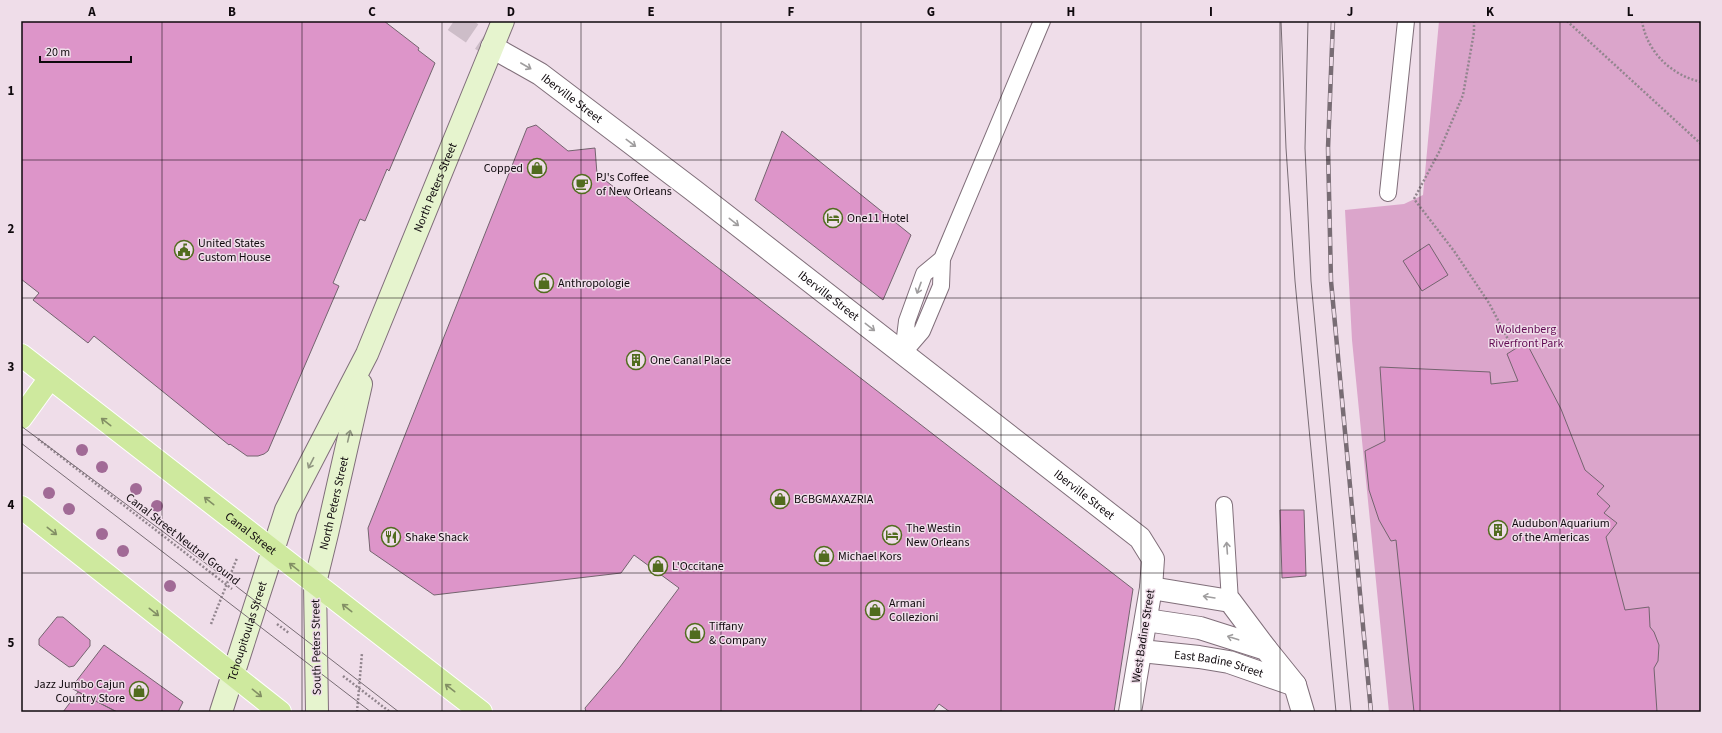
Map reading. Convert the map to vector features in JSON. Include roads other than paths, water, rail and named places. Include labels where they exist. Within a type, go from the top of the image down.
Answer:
[{"type":"main road","name":"Canal Street","points":[[21,355],[481,712]]},
{"type":"main road","points":[[21,418],[50,378]]},
{"type":"main road","points":[[21,507],[280,712]]},
{"type":"street","name":"North Peters Street","points":[[273,551],[286,510],[367,354],[503,21]]},
{"type":"street","name":"Iberville Street","points":[[492,47],[540,74],[693,190],[1140,538],[1152,559]]},
{"type":"street","name":"North Peters Street","points":[[315,583],[367,354]]},
{"type":"street","name":"Tchoupitoulas Street","points":[[221,712],[273,551]]},
{"type":"street","name":"West Badine Street","points":[[1130,712],[1151,588],[1152,559]]},
{"type":"street","name":"South Peters Street","points":[[315,583],[317,712]]},
{"type":"street","points":[[1151,588],[1230,601]]},
{"type":"street","name":"East Badine Street","points":[[1230,601],[1295,685],[1303,712]]},
{"type":"street","points":[[1146,620],[1200,628],[1266,649]]},
{"type":"street","name":"East Badine Street","points":[[1141,651],[1199,657],[1229,662],[1295,685]]},
{"type":"lane","points":[[903,353],[922,331],[941,286],[942,260],[1042,21]]},
{"type":"lane","points":[[1388,193],[1406,21]]},
{"type":"lane","points":[[1224,505],[1230,601]]},
{"type":"tunnel","points":[[454,21],[492,47]]},
{"type":"tram line","points":[[1281,21],[1286,148],[1295,281],[1336,712]]},
{"type":"tram line","points":[[1308,21],[1305,148],[1311,281],[1351,712]]},
{"type":"tram line","points":[[21,426],[228,580],[399,712]]},
{"type":"tram line","points":[[21,443],[371,712]]},
{"type":"railway","points":[[1333,21],[1328,148],[1331,281],[1371,712]]},
{"type":"place","name":"Copped","points":[[537,168]]},
{"type":"place","name":"PJ's Coffee of New Orleans","points":[[582,184]]},
{"type":"place","name":"One11 Hotel","points":[[833,218]]},
{"type":"place","name":"United States Custom House","points":[[184,250]]},
{"type":"place","name":"Anthropologie","points":[[544,283]]},
{"type":"place","name":"One Canal Place","points":[[636,360]]},
{"type":"place","name":"BCBGMAXAZRIA","points":[[780,499]]},
{"type":"place","name":"Audubon Aquarium of the Americas","points":[[1498,530]]},
{"type":"place","name":"The Westin New Orleans","points":[[892,535]]},
{"type":"place","name":"Shake Shack","points":[[391,537]]},
{"type":"place","name":"Michael Kors","points":[[824,556]]},
{"type":"place","name":"L'Occitane","points":[[658,566]]},
{"type":"place","name":"Armani Collezioni","points":[[875,610]]},
{"type":"place","name":"Tiffany & Company","points":[[695,633]]},
{"type":"place","name":"Jazz Jumbo Cajun Country Store","points":[[139,691]]},
{"type":"park label","name":"Woldenberg Riverfront Park","points":[[1526,336]]}]
